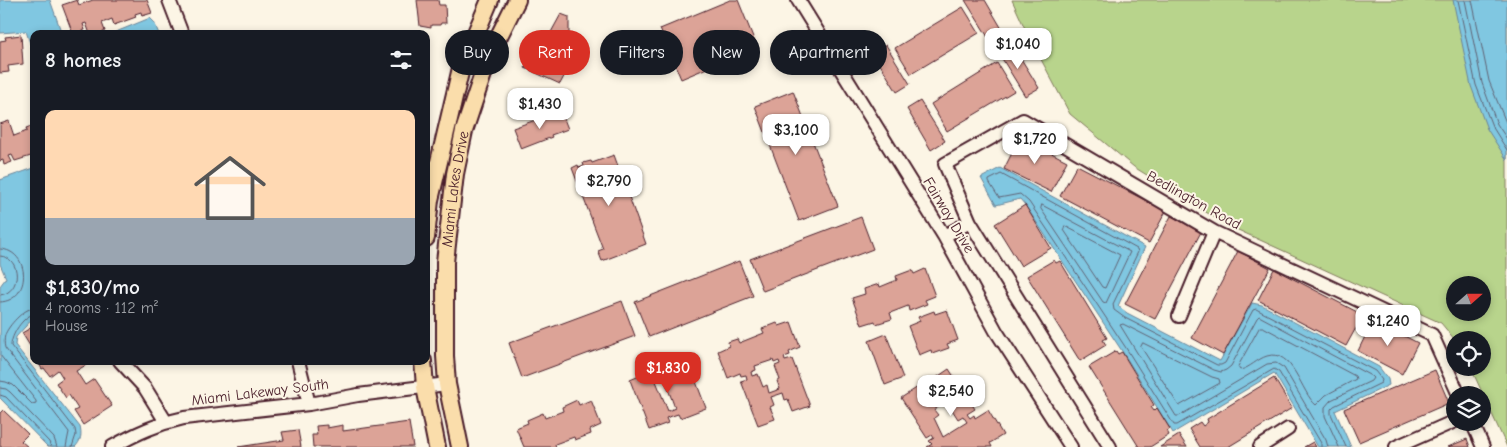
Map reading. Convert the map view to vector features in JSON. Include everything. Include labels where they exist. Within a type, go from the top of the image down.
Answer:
[{"type":"main road","name":"Miami Lakes Drive","points":[[430,200],[460,68],[490,0]]},
{"type":"main road","name":"Miami Lakes Drive","points":[[460,447],[447,384],[445,356],[445,262],[455,174],[464,131],[486,65],[517,0]]},
{"type":"main road","points":[[423,365],[425,387],[437,447]]},
{"type":"street","points":[[169,0],[180,30]]},
{"type":"street","name":"Fairway Drive","points":[[798,0],[944,236],[996,331],[1071,447]]},
{"type":"street","name":"Bedlington Road","points":[[1110,447],[970,222],[945,164],[1023,120],[1214,232],[1432,335],[1455,386]]},
{"type":"street","points":[[944,236],[970,222]]},
{"type":"street","points":[[1179,316],[1214,232]]},
{"type":"street","points":[[124,365],[145,388],[166,422]]},
{"type":"street","points":[[302,365],[309,404]]},
{"type":"street","name":"Miami Lakeway South","points":[[112,447],[138,432],[184,418],[309,404],[358,395],[447,384]]},
{"type":"street","points":[[1396,447],[1446,425]]},
{"type":"street","points":[[1260,447],[1288,429]]},
{"type":"street","points":[[1476,431],[1483,447]]},
{"type":"green space","points":[[1012,0],[1507,0],[1507,447],[1491,412],[1491,386],[1479,386],[1475,376],[1491,376],[1491,331],[1448,331],[1441,323],[1225,224],[1134,167],[1070,114],[1027,33]]},
{"type":"water","points":[[0,0],[50,0],[61,30],[30,30],[30,44],[26,31],[0,33]]},
{"type":"water","points":[[1453,0],[1507,0],[1507,160],[1487,129],[1471,86]]},
{"type":"water","points":[[150,18],[157,30],[121,30]]},
{"type":"water","points":[[1000,168],[1145,247],[1118,306],[1127,313],[1220,361],[1252,303],[1262,305],[1379,367],[1388,379],[1389,385],[1335,411],[1351,447],[1318,447],[1274,373],[1173,433],[1122,351],[1025,205],[1020,199],[996,205],[981,178]]},
{"type":"water","points":[[30,169],[30,321],[16,337],[15,345],[80,427],[79,442],[75,447],[48,447],[0,398],[0,286],[6,278],[0,264],[0,180]]},
{"type":"building","points":[[77,0],[79,5],[93,0],[147,0],[152,13],[142,16],[141,12],[135,14],[136,17],[114,25],[112,19],[102,23],[105,30],[89,30],[86,23],[83,24],[85,30],[71,30],[62,5]]},
{"type":"building","points":[[417,0],[438,0],[439,5],[445,5],[446,23],[431,25],[431,28],[420,26]]},
{"type":"building","points":[[730,0],[738,0],[750,30],[693,30],[693,74],[681,79],[679,75],[683,75],[683,30],[660,29]]},
{"type":"building","points":[[965,0],[985,0],[1002,29],[988,37]]},
{"type":"building","points":[[963,7],[979,33],[911,74],[895,48]]},
{"type":"building","points":[[561,14],[569,17],[569,30],[552,30]]},
{"type":"building","points":[[21,35],[23,64],[8,66],[9,72],[0,73],[0,41],[6,40],[5,37]]},
{"type":"building","points":[[1012,44],[1039,88],[1025,96],[998,52]]},
{"type":"building","points":[[887,47],[910,84],[897,92],[887,75]]},
{"type":"building","points":[[997,63],[1014,91],[947,131],[931,104]]},
{"type":"building","points":[[540,75],[565,75],[560,84]]},
{"type":"building","points":[[793,91],[838,206],[799,221],[755,106]]},
{"type":"building","points":[[920,101],[945,141],[931,150],[907,109]]},
{"type":"building","points":[[561,111],[568,129],[521,149],[513,128]]},
{"type":"building","points":[[9,121],[14,136],[27,131],[26,128],[30,126],[30,156],[15,161],[12,155],[9,156],[12,162],[4,165],[3,160],[0,161],[0,124]]},
{"type":"building","points":[[1020,137],[1067,161],[1051,192],[1004,169]]},
{"type":"building","points":[[614,155],[646,244],[602,261],[598,251],[603,249],[572,168],[578,165],[579,168],[584,166],[583,163],[591,161],[592,163]]},
{"type":"building","points":[[1077,165],[1166,211],[1149,243],[1060,196]]},
{"type":"building","points":[[1025,205],[1051,248],[1021,266],[995,224]]},
{"type":"building","points":[[1171,216],[1201,232],[1155,319],[1125,304]]},
{"type":"building","points":[[861,217],[873,249],[763,291],[750,259]]},
{"type":"building","points":[[1238,251],[1270,268],[1223,355],[1192,338]]},
{"type":"building","points":[[1054,260],[1056,263],[1060,261],[1107,338],[1103,340],[1106,345],[1080,361],[1027,276]]},
{"type":"building","points":[[739,261],[753,296],[649,337],[635,302]]},
{"type":"building","points":[[925,269],[935,296],[925,300],[927,304],[909,311],[908,306],[890,313],[892,319],[876,324],[875,321],[862,325],[852,298],[865,294],[864,289],[879,284],[880,287],[897,280],[896,276],[912,270],[914,274]]},
{"type":"building","points":[[1274,269],[1363,315],[1346,346],[1258,300]]},
{"type":"building","points":[[622,301],[635,336],[522,378],[509,343]]},
{"type":"building","points":[[947,310],[958,340],[947,344],[949,348],[932,354],[931,350],[919,355],[908,326],[920,321],[918,317],[934,311],[935,314]]},
{"type":"building","points":[[1373,320],[1418,343],[1402,374],[1358,351]]},
{"type":"building","points":[[791,322],[800,347],[789,352],[790,355],[784,357],[785,361],[792,359],[810,406],[793,412],[788,399],[785,400],[783,393],[771,397],[774,405],[770,407],[775,419],[758,425],[741,381],[747,379],[746,375],[741,376],[740,373],[728,378],[718,351],[729,346],[728,342],[737,339],[739,343],[764,333],[762,329],[777,323],[779,326]],"holes":[[[773,360],[774,363],[779,361],[780,364],[775,366],[780,380],[777,381],[780,389],[769,393],[767,385],[763,387],[758,374],[752,376],[751,372],[756,370],[755,366]]]},
{"type":"building","points":[[30,328],[30,346],[22,333]]},
{"type":"building","points":[[886,334],[903,378],[885,385],[869,341]]},
{"type":"building","points":[[1116,351],[1118,354],[1122,352],[1154,405],[1151,407],[1154,411],[1157,408],[1170,429],[1167,431],[1169,435],[1150,447],[1139,447],[1089,367]]},
{"type":"building","points":[[687,358],[706,408],[680,418],[678,414],[666,418],[668,423],[649,430],[630,380],[649,372],[651,378],[664,373],[662,367]],"holes":[[[664,378],[675,408],[668,411],[656,381]]]},
{"type":"building","points":[[40,365],[86,365],[76,371],[85,385],[94,379],[112,406],[83,425],[74,411],[78,409],[69,395],[66,398],[56,383],[63,378],[58,370],[50,376],[44,368],[42,369]]},
{"type":"building","points":[[949,369],[975,409],[967,414],[970,418],[974,415],[975,418],[988,410],[1003,435],[990,443],[992,447],[927,447],[932,444],[929,441],[934,438],[932,435],[927,438],[901,398],[918,387],[926,400],[929,398],[933,404],[940,399],[936,392],[939,390],[933,380]],"holes":[[[944,403],[948,409],[951,408],[958,419],[963,416],[967,422],[943,437],[934,418],[938,415],[934,410]]]},
{"type":"building","points":[[1435,370],[1446,396],[1446,404],[1359,442],[1344,409]]},
{"type":"building","points":[[1274,378],[1292,408],[1228,447],[1200,447],[1189,429],[1200,422],[1203,426],[1208,422],[1207,419]]},
{"type":"building","points":[[577,400],[579,405],[591,400],[601,425],[590,430],[591,434],[575,440],[574,437],[555,444],[556,447],[524,447],[516,428],[528,423],[527,420],[543,413],[545,418],[563,411],[562,407]]},
{"type":"building","points":[[3,410],[28,434],[21,441],[28,447],[0,447],[0,413]]},
{"type":"building","points":[[409,422],[413,447],[313,447],[312,435],[317,435],[316,426],[327,425],[327,428],[343,425],[343,431]]},
{"type":"building","points":[[298,430],[301,447],[238,447],[284,440],[282,432]]},
{"type":"building","points":[[1179,435],[1187,447],[1160,447]]},
{"type":"building","points":[[1467,439],[1470,447],[1448,447]]},
{"type":"building","points":[[1313,442],[1316,447],[1304,447]]}]
